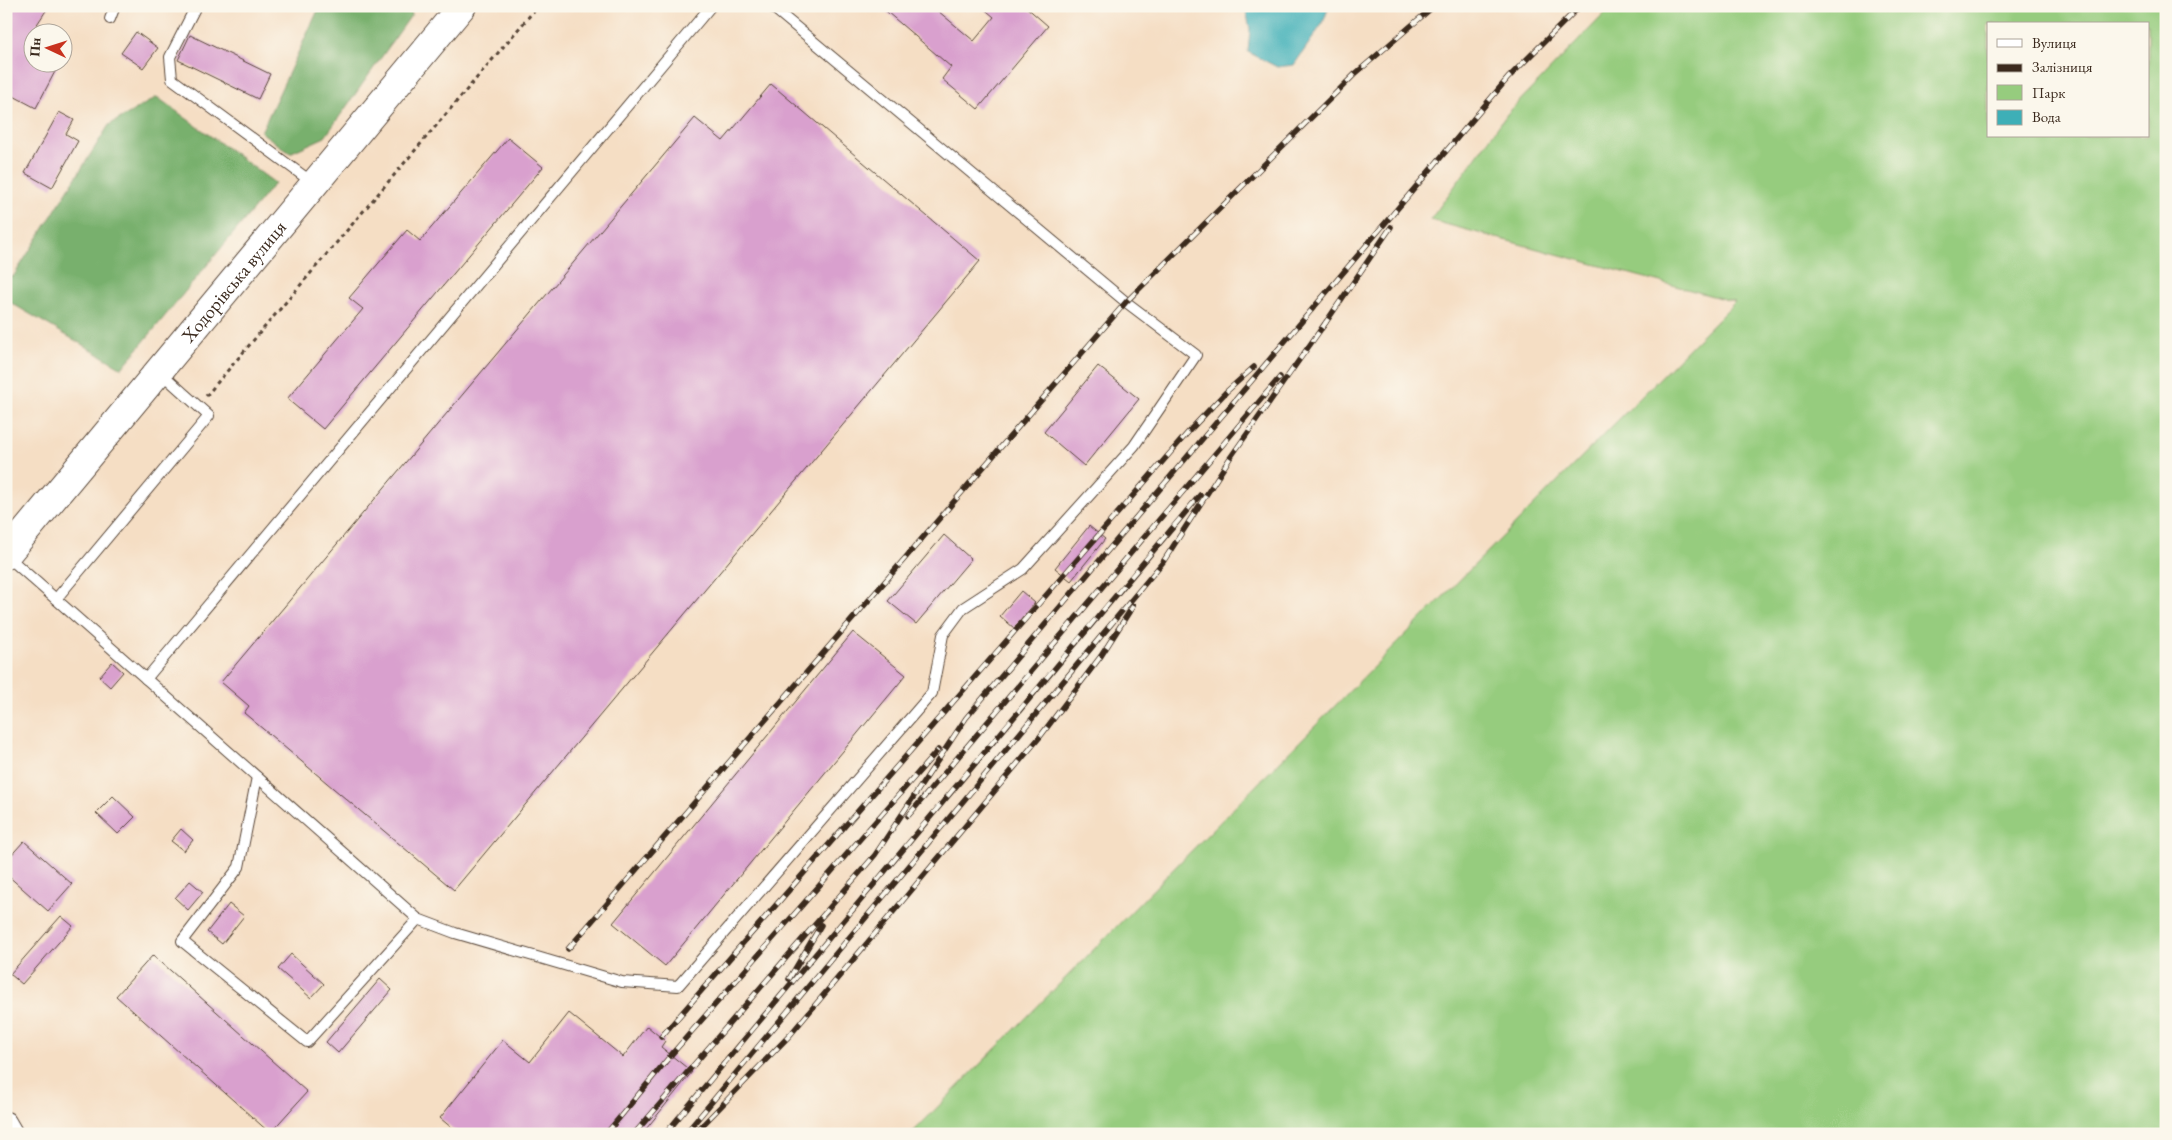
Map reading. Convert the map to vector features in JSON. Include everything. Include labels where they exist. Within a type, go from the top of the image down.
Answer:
[{"type":"main road","name":"Ходорівська вулиця","points":[[6,555],[160,372],[461,6]]},
{"type":"street","points":[[6,1122],[13,1134]]},
{"type":"lane","points":[[110,19],[115,6]]},
{"type":"lane","points":[[196,6],[170,57],[172,79],[314,184]]},
{"type":"lane","points":[[146,679],[711,6]]},
{"type":"lane","points":[[6,555],[418,919],[455,933],[622,982],[678,986],[932,693],[943,635],[963,608],[1023,570],[1134,446],[1196,355],[1126,302],[771,6]]},
{"type":"lane","points":[[56,599],[209,416],[160,372]]},
{"type":"lane","points":[[257,777],[239,867],[182,941],[307,1042],[418,919]]},
{"type":"path","points":[[197,406],[538,6]]},
{"type":"green space","points":[[320,6],[409,6],[412,14],[325,137],[290,153],[261,132]]},
{"type":"green space","points":[[1612,6],[2166,6],[2166,1134],[911,1134],[1735,302],[1430,220],[1508,113]]},
{"type":"green space","points":[[157,97],[275,183],[122,368],[6,300],[6,274],[13,277],[109,125]]},
{"type":"water","points":[[1245,6],[1329,6],[1323,23],[1294,65],[1277,67],[1248,52],[1250,29]]},
{"type":"building","points":[[6,6],[49,6],[39,22],[22,22],[22,72],[55,72],[36,108],[6,92]]},
{"type":"building","points":[[880,6],[932,6],[974,41],[994,17],[981,6],[1025,6],[1048,26],[978,109],[942,79],[951,67]]},
{"type":"building","points":[[136,32],[158,48],[143,68],[121,53]]},
{"type":"building","points":[[190,35],[270,74],[258,99],[178,60]]},
{"type":"building","points":[[771,84],[980,261],[454,890],[244,713],[249,706],[221,682],[695,118],[723,141]]},
{"type":"building","points":[[59,112],[74,120],[66,134],[78,141],[52,188],[25,173]]},
{"type":"building","points":[[508,138],[543,167],[323,429],[287,399],[363,309],[349,298],[407,230],[420,241]]},
{"type":"building","points":[[1098,366],[1139,399],[1084,466],[1044,432]]},
{"type":"building","points":[[1089,526],[1105,539],[1071,581],[1055,568]]},
{"type":"building","points":[[944,535],[971,559],[916,624],[888,601]]},
{"type":"building","points":[[1021,591],[1035,603],[1014,628],[1000,616]]},
{"type":"building","points":[[853,632],[906,675],[665,966],[613,923]]},
{"type":"building","points":[[112,662],[123,672],[110,687],[99,677]]},
{"type":"building","points":[[113,796],[135,817],[118,834],[96,813]]},
{"type":"building","points":[[181,829],[193,840],[184,851],[171,841]]},
{"type":"building","points":[[24,841],[72,884],[48,911],[6,874],[6,861]]},
{"type":"building","points":[[190,881],[203,892],[188,910],[175,898]]},
{"type":"building","points":[[229,904],[244,916],[222,944],[207,932]]},
{"type":"building","points":[[61,916],[73,926],[22,984],[10,974]]},
{"type":"building","points":[[291,954],[324,984],[311,998],[278,969]]},
{"type":"building","points":[[153,955],[307,1092],[270,1133],[116,996]]},
{"type":"building","points":[[380,979],[392,990],[338,1053],[326,1042]]},
{"type":"building","points":[[569,1013],[623,1057],[647,1026],[665,1041],[661,1047],[692,1072],[642,1134],[459,1134],[440,1118],[503,1040],[530,1062]]},
{"type":"railway","points":[[568,949],[1126,302],[1355,74],[1434,6]]},
{"type":"railway","points":[[634,1134],[875,855],[966,718],[1508,78],[1580,6]]},
{"type":"railway","points":[[1322,328],[1391,227]]},
{"type":"railway","points":[[685,1134],[1163,562],[1230,458],[1326,322]]},
{"type":"railway","points":[[661,1037],[1191,429],[1226,392],[1254,367]]},
{"type":"railway","points":[[908,816],[1280,377]]},
{"type":"railway","points":[[665,1134],[1200,495]]},
{"type":"railway","points":[[694,1134],[790,1035],[1039,738],[1101,656],[1133,606]]},
{"type":"railway","points":[[606,1134],[671,1055],[938,750]]},
{"type":"railway","points":[[789,979],[821,925]]}]
